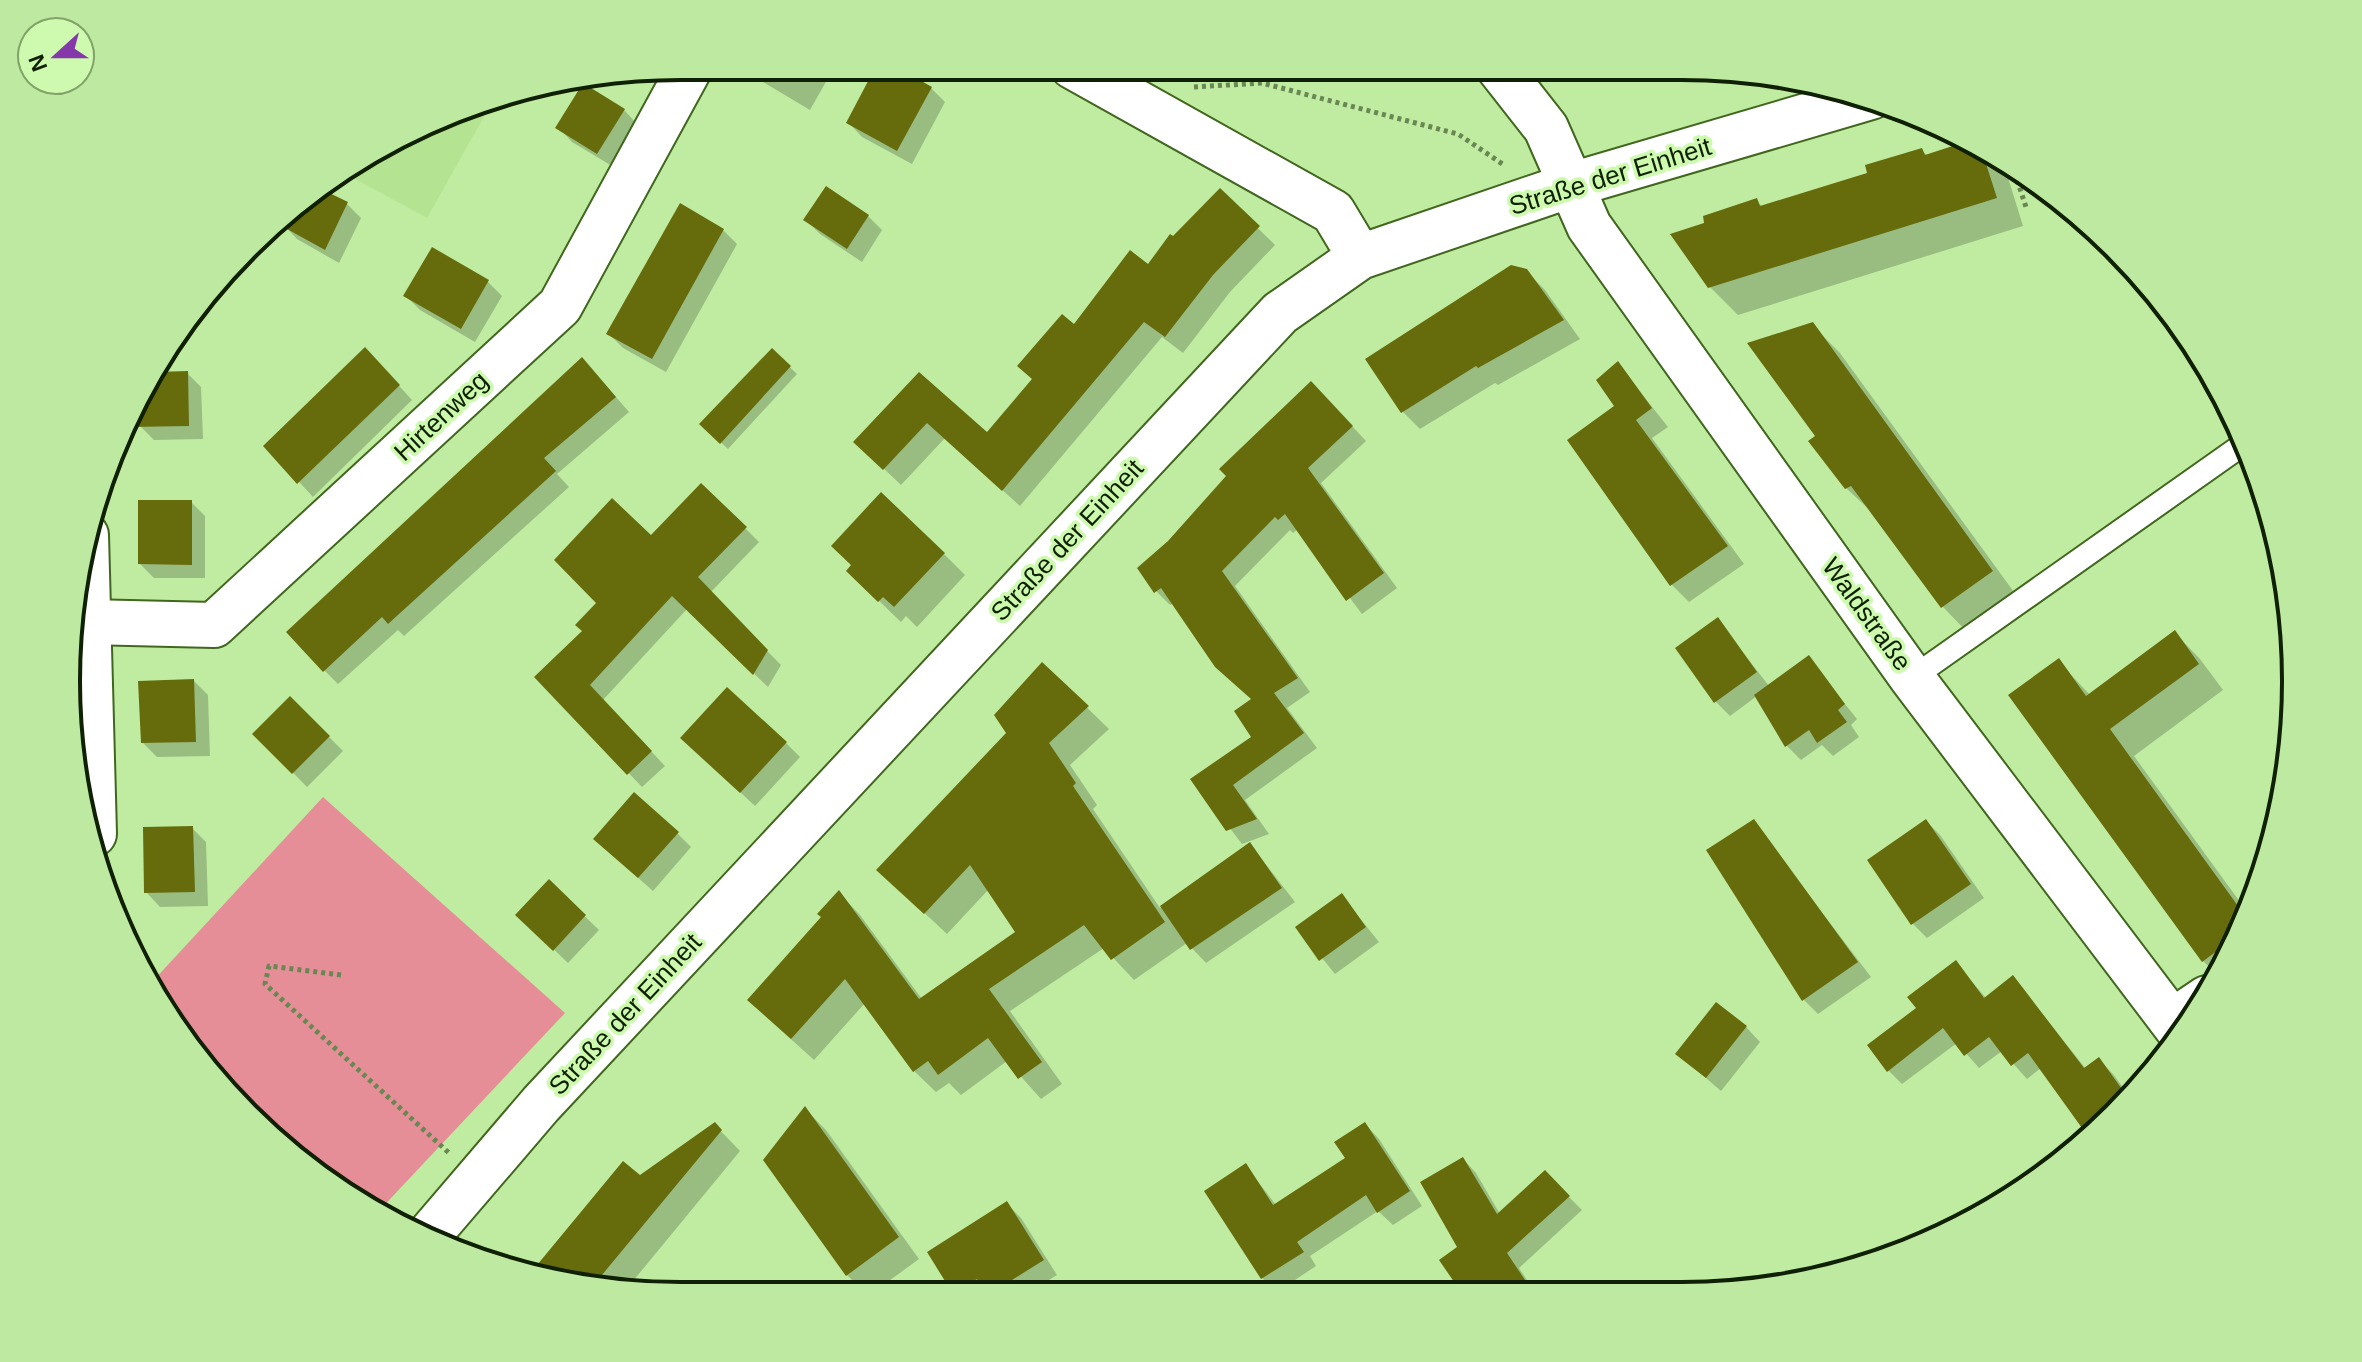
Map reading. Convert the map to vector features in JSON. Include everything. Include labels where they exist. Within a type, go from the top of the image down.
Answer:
[{"type":"street","name":"Hirtenweg","points":[[87,622],[214,625],[560,306],[683,80]]},
{"type":"street","points":[[1097,80],[1333,212],[1360,257]]},
{"type":"street","name":"Waldstraße","points":[[1508,80],[1546,128],[1589,226],[1912,678],[2183,1012]]},
{"type":"street","name":"Straße der Einheit","points":[[434,1229],[763,865],[1280,313],[1360,257],[1571,185],[1848,104]]},
{"type":"street","points":[[87,594],[93,803]]},
{"type":"lane","points":[[1912,678],[2235,450]]},
{"type":"path","points":[[1154,112],[1167,88],[1262,83],[1458,134],[1505,165]]},
{"type":"path","points":[[2018,183],[2026,207]]},
{"type":"path","points":[[341,975],[269,966],[265,984],[477,1178]]},
{"type":"shaded area","points":[[486,113],[427,218],[353,178],[415,142]]},
{"type":"shaded area","points":[[323,797],[565,1013],[385,1204],[315,1158],[256,1106],[204,1047],[158,976]]},
{"type":"building","points":[[869,80],[920,80],[932,87],[897,151],[846,123]]},
{"type":"building","points":[[590,87],[625,109],[597,154],[555,128],[579,89]]},
{"type":"building","points":[[1954,146],[1982,161],[1986,163],[1997,198],[1708,288],[1670,234],[1704,223],[1703,216],[1757,198],[1760,206],[1867,173],[1865,165],[1922,148],[1925,155]]},
{"type":"building","points":[[826,186],[869,215],[847,249],[803,220]]},
{"type":"building","points":[[1220,188],[1260,226],[1213,275],[1165,337],[1144,322],[1002,491],[927,423],[883,470],[853,442],[919,372],[987,432],[1032,379],[1017,366],[1062,314],[1074,324],[1130,250],[1148,264],[1170,234],[1173,236]]},
{"type":"building","points":[[330,193],[348,202],[325,250],[286,228]]},
{"type":"building","points":[[680,203],[724,229],[652,359],[606,334]]},
{"type":"building","points":[[432,247],[489,280],[461,329],[403,296]]},
{"type":"building","points":[[1511,265],[1527,269],[1564,320],[1478,368],[1476,366],[1401,413],[1365,359]]},
{"type":"building","points":[[1813,322],[1993,571],[1941,608],[1851,486],[1845,489],[1808,441],[1815,436],[1747,343]]},
{"type":"building","points":[[365,347],[400,385],[297,484],[263,446]]},
{"type":"building","points":[[772,348],[791,366],[720,444],[699,424]]},
{"type":"building","points":[[582,357],[616,397],[544,458],[556,471],[388,624],[382,617],[323,672],[286,632]]},
{"type":"building","points":[[1618,361],[1652,408],[1636,420],[1728,546],[1670,586],[1567,440],[1614,406],[1596,380]]},
{"type":"building","points":[[188,371],[189,426],[137,427],[142,415],[166,372]]},
{"type":"building","points":[[1311,381],[1353,426],[1308,468],[1384,573],[1346,601],[1285,514],[1278,520],[1275,517],[1222,571],[1298,678],[1274,693],[1304,733],[1233,785],[1257,819],[1226,831],[1190,779],[1251,737],[1234,711],[1251,699],[1215,667],[1161,588],[1154,593],[1137,568],[1168,541],[1226,476],[1219,469]]},
{"type":"building","points":[[701,483],[747,527],[698,577],[768,650],[753,675],[672,596],[590,685],[652,751],[627,775],[534,677],[582,631],[575,625],[596,603],[554,560],[612,498],[651,535]]},
{"type":"building","points":[[881,492],[945,553],[894,607],[883,597],[878,602],[846,571],[851,565],[831,546]]},
{"type":"building","points":[[138,500],[192,500],[192,565],[138,564]]},
{"type":"building","points":[[1718,617],[1757,672],[1714,703],[1675,648]]},
{"type":"building","points":[[2175,630],[2199,664],[2110,729],[2238,906],[2219,950],[2202,962],[2008,695],[2059,658],[2086,696]]},
{"type":"building","points":[[1809,655],[1845,704],[1838,710],[1847,722],[1817,743],[1809,730],[1785,747],[1754,695]]},
{"type":"building","points":[[1042,662],[1089,706],[1049,743],[1076,783],[1073,786],[1165,922],[1111,960],[1084,925],[989,989],[1042,1062],[1018,1079],[988,1038],[938,1075],[928,1061],[913,1072],[845,979],[791,1039],[747,1000],[821,917],[817,914],[839,890],[919,999],[1015,932],[970,865],[924,914],[876,870],[1006,733],[994,715]]},
{"type":"building","points":[[194,679],[196,742],[141,743],[138,681]]},
{"type":"building","points":[[727,687],[787,742],[740,793],[680,738]]},
{"type":"building","points":[[290,696],[330,736],[292,774],[252,734]]},
{"type":"building","points":[[634,792],[679,832],[638,878],[593,839]]},
{"type":"building","points":[[1754,819],[1858,962],[1802,1001],[1706,850]]},
{"type":"building","points":[[1926,819],[1971,884],[1911,925],[1867,860]]},
{"type":"building","points":[[193,826],[195,892],[144,893],[143,827]]},
{"type":"building","points":[[1250,842],[1282,888],[1190,950],[1160,906]]},
{"type":"building","points":[[549,879],[586,915],[553,951],[515,915]]},
{"type":"building","points":[[1342,893],[1366,927],[1319,961],[1295,927]]},
{"type":"building","points":[[1956,960],[1984,998],[2013,975],[2084,1068],[2099,1057],[2122,1089],[2082,1128],[2028,1053],[2011,1066],[1989,1037],[1964,1056],[1943,1028],[1887,1072],[1867,1045],[1916,1008],[1907,997]]},
{"type":"building","points":[[1716,1002],[1747,1026],[1706,1078],[1675,1054]]},
{"type":"building","points":[[805,1106],[899,1237],[846,1276],[763,1160]]},
{"type":"building","points":[[715,1122],[722,1130],[601,1277],[537,1265],[623,1161],[640,1175]]},
{"type":"building","points":[[1365,1122],[1410,1191],[1377,1213],[1366,1195],[1297,1242],[1304,1252],[1261,1279],[1204,1191],[1246,1163],[1273,1205],[1345,1158],[1334,1142]]},
{"type":"building","points":[[1463,1157],[1497,1214],[1545,1170],[1570,1196],[1507,1253],[1525,1280],[1454,1282],[1439,1260],[1457,1247],[1420,1182]]},
{"type":"building","points":[[1007,1201],[1044,1260],[1009,1282],[979,1282],[977,1279],[972,1282],[946,1282],[927,1252]]}]
